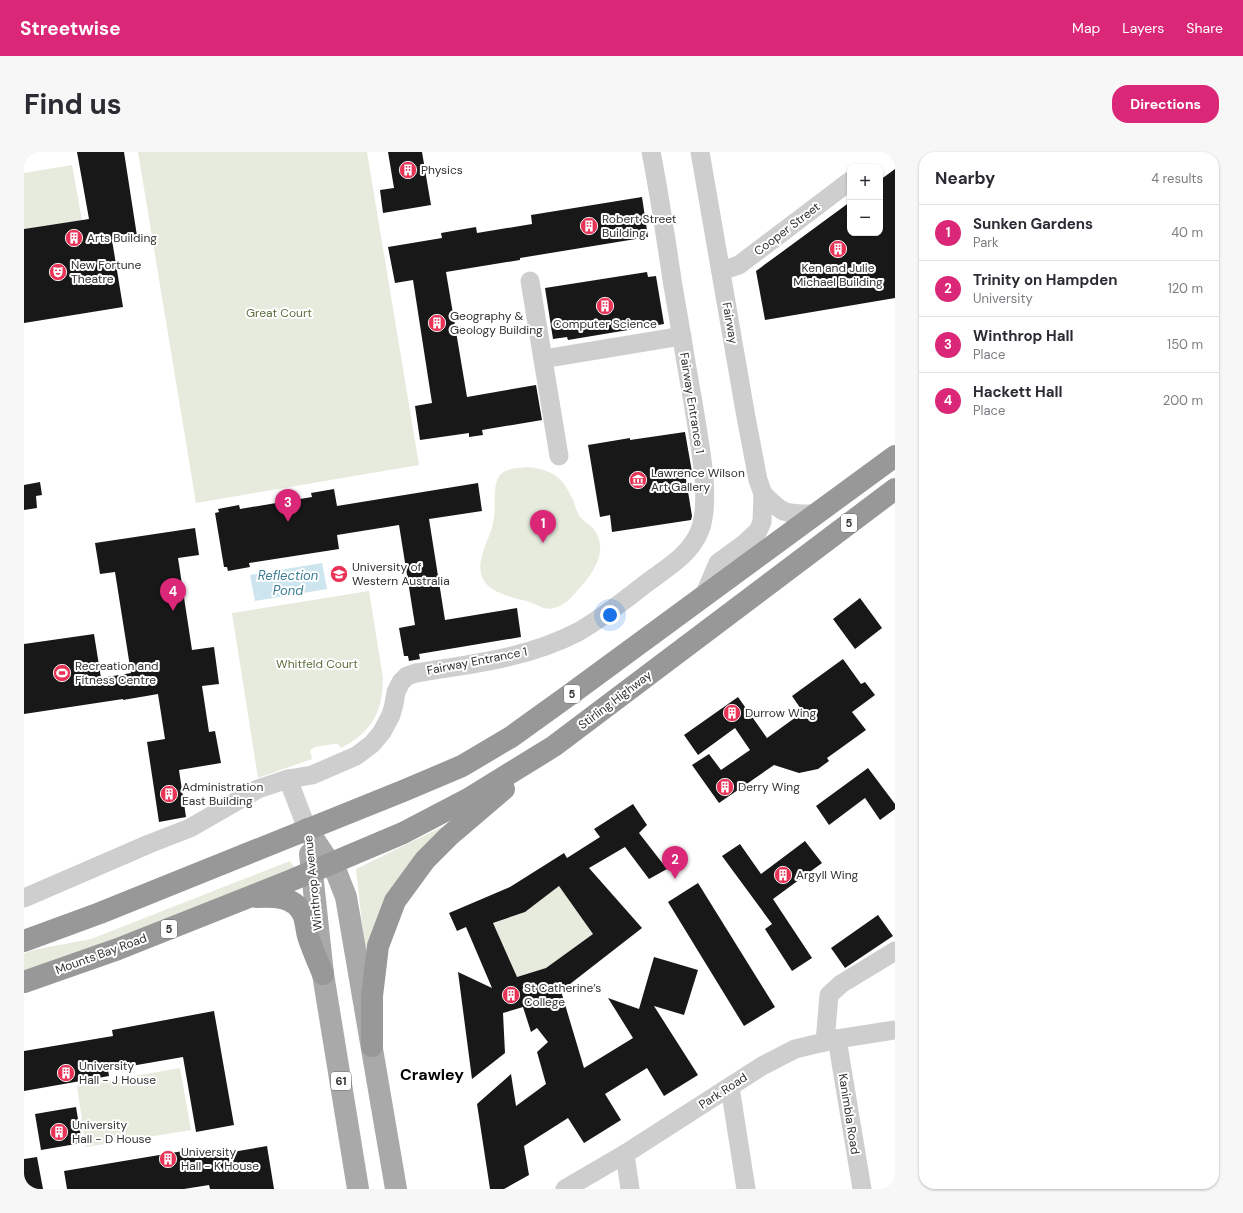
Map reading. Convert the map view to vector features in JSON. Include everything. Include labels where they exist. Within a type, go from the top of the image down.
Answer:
[{"type":"highway","points":[[876,469],[895,446]]},
{"type":"highway","name":"5","points":[[24,941],[100,913],[462,766],[505,741],[568,696],[895,456]]},
{"type":"highway","name":"Stirling Highway","points":[[321,867],[403,833],[434,818],[468,799],[554,746],[895,489]]},
{"type":"highway","points":[[372,1046],[372,996],[378,946],[395,901],[425,860],[449,836],[554,746]]},
{"type":"highway","name":"Mounts Bay Road","points":[[24,982],[118,949],[321,867]]},
{"type":"highway","name":"61","points":[[246,898],[284,898],[294,902],[303,914],[309,937],[323,974]]},
{"type":"main road","name":"Winthrop Avenue","points":[[307,829],[321,867],[323,974],[358,1189]]},
{"type":"main road","name":"Winthrop Avenue","points":[[321,867],[337,874],[346,897],[396,1189]]},
{"type":"street","name":"Fairway Entrance 1","points":[[24,898],[190,828],[258,789],[288,779],[312,775],[356,756],[372,744],[382,732],[391,715],[396,692],[401,682],[407,676],[416,673],[486,662],[517,655],[561,640],[579,631],[609,611],[677,561],[692,546],[700,530],[706,505],[700,448],[651,152]]},
{"type":"street","name":"Fairway","points":[[700,152],[758,480],[763,494]]},
{"type":"street","name":"Cooper Street","points":[[721,271],[739,265],[847,183]]},
{"type":"street","points":[[530,281],[559,456]]},
{"type":"street","points":[[542,359],[682,336]]},
{"type":"street","points":[[763,494],[777,508],[784,512],[792,514],[814,514]]},
{"type":"street","points":[[704,596],[718,563],[744,544],[758,531],[762,522],[763,494]]},
{"type":"street","points":[[288,779],[307,829]]},
{"type":"street","name":"Kanimbla Road","points":[[862,1189],[831,1041],[829,995],[841,984],[895,951]]},
{"type":"street","name":"Park Road","points":[[565,1189],[730,1088],[762,1066],[795,1049],[895,1030]]},
{"type":"street","points":[[730,1088],[746,1189]]},
{"type":"street","points":[[624,1154],[630,1189]]},
{"type":"green space","name":"Great Court","points":[[138,152],[367,152],[419,465],[196,503]]},
{"type":"green space","points":[[72,165],[82,220],[24,229],[24,173]]},
{"type":"green space","points":[[527,467],[550,472],[565,485],[580,517],[594,529],[599,539],[600,547],[597,563],[589,577],[565,603],[550,609],[543,608],[493,590],[488,586],[481,574],[481,560],[493,525],[495,488],[498,478],[501,474],[507,471]]},
{"type":"green space","name":"Whitfeld Court","points":[[369,591],[383,678],[381,701],[373,720],[360,736],[341,748],[338,744],[315,747],[310,750],[312,759],[258,778],[232,613]]},
{"type":"green space","points":[[440,828],[445,831],[416,859],[368,979],[356,869]]},
{"type":"green space","points":[[290,861],[294,867],[235,893],[24,973],[24,953],[91,939]]},
{"type":"green space","points":[[563,883],[600,929],[546,968],[511,979],[487,926],[525,912]]},
{"type":"green space","points":[[180,1068],[191,1130],[86,1147],[77,1086]]},
{"type":"water","name":"Reflection Pond","points":[[322,563],[327,589],[255,601],[250,575]]},
{"type":"building","name":"Arts Building","points":[[77,152],[124,152],[137,236],[112,240],[123,307],[24,323],[24,229],[89,219]]},
{"type":"building","name":"Physics","points":[[388,152],[422,152],[431,205],[383,213],[380,190],[394,188]]},
{"type":"building","name":"Ken and Julie Michael Building","points":[[895,169],[895,298],[765,320],[756,271],[847,204],[847,236],[883,236],[883,178]]},
{"type":"building","name":"Geography & Geology Building","points":[[642,197],[648,237],[446,272],[467,397],[536,385],[542,420],[482,430],[483,435],[469,437],[469,433],[420,440],[415,406],[432,403],[413,280],[395,283],[388,247],[442,238],[441,233],[476,227],[477,233],[532,224],[531,215]]},
{"type":"building","name":"Computer Science","points":[[647,272],[648,277],[656,276],[664,324],[568,340],[567,337],[553,339],[545,288]]},
{"type":"building","name":"Lawrence Wilson Art Gallery","points":[[685,432],[692,472],[685,473],[692,516],[691,520],[612,532],[610,515],[600,517],[588,445],[630,438],[630,440]]},
{"type":"building","points":[[40,482],[42,495],[36,496],[37,508],[24,510],[24,485]]},
{"type":"building","points":[[478,483],[482,511],[429,519],[445,620],[517,608],[521,637],[419,654],[420,659],[409,661],[408,656],[404,656],[399,628],[415,625],[399,525],[337,535],[339,549],[249,563],[250,567],[228,571],[227,567],[224,567],[215,513],[219,512],[218,509],[239,505],[240,509],[312,497],[311,493],[334,489],[337,506]]},
{"type":"building","points":[[195,528],[199,555],[178,558],[192,650],[214,647],[219,684],[202,686],[209,732],[215,731],[221,763],[179,770],[186,817],[159,822],[147,742],[165,739],[158,694],[24,714],[24,644],[94,634],[101,678],[131,673],[115,572],[100,574],[95,543]]},
{"type":"building","points":[[860,598],[882,628],[855,649],[833,619]]},
{"type":"building","points":[[843,659],[861,684],[865,682],[875,695],[852,712],[866,730],[827,758],[829,761],[818,769],[799,773],[774,765],[719,803],[692,765],[709,754],[721,770],[750,750],[735,728],[698,755],[684,735],[738,697],[767,738],[803,712],[792,696]]},
{"type":"building","points":[[868,768],[895,804],[895,809],[880,820],[865,798],[829,825],[816,806]]},
{"type":"building","name":"St Catherine’s College","points":[[633,804],[647,825],[639,833],[667,869],[649,879],[625,847],[589,868],[642,928],[561,991],[584,1068],[633,1038],[608,998],[639,1009],[654,957],[698,970],[684,1015],[654,1006],[698,1075],[664,1096],[647,1068],[605,1094],[621,1120],[584,1143],[568,1118],[524,1146],[529,1175],[504,1189],[490,1189],[477,1104],[511,1074],[516,1106],[546,1084],[537,1052],[548,1042],[537,1028],[531,1032],[523,1007],[503,1013],[505,1053],[472,1079],[458,972],[492,988],[466,927],[457,931],[449,913],[510,887],[564,853],[567,858],[600,837],[594,829]],"holes":[[[559,886],[593,934],[546,968],[517,977],[493,923],[525,912]]]},
{"type":"building","points":[[805,841],[822,863],[773,899],[812,958],[792,971],[765,929],[772,924],[722,856],[740,844],[761,874]]},
{"type":"building","points":[[698,883],[775,1007],[744,1026],[668,902]]},
{"type":"building","points":[[878,915],[893,936],[845,968],[831,948]]},
{"type":"building","name":"University Hall - J House","points":[[214,1011],[234,1125],[196,1132],[183,1057],[108,1070],[109,1076],[24,1091],[24,1051],[113,1036],[112,1030]]},
{"type":"building","name":"University Hall - D House","points":[[76,1107],[82,1143],[41,1150],[35,1114]]},
{"type":"building","name":"University Hall - K House","points":[[267,1146],[274,1189],[210,1189],[209,1185],[184,1189],[67,1189],[64,1171],[201,1148],[203,1157]]},
{"type":"building","points":[[37,1157],[43,1189],[24,1189],[24,1159]]},
{"type":"place","name":"Physics","points":[[408,170]]},
{"type":"place","name":"Robert Street Building","points":[[589,226]]},
{"type":"place","name":"Arts Building","points":[[74,238]]},
{"type":"place","name":"Ken and Julie Michael Building","points":[[838,249]]},
{"type":"place","name":"New Fortune Theatre","points":[[58,272]]},
{"type":"place","name":"Computer Science","points":[[605,306]]},
{"type":"place","name":"Geography & Geology Building","points":[[437,323]]},
{"type":"place","name":"Lawrence Wilson Art Gallery","points":[[638,480]]},
{"type":"place","name":"Winthrop Hall","points":[[288,522]]},
{"type":"place","name":"Sunken Gardens","points":[[543,543]]},
{"type":"place","name":"University of Western Australia","points":[[339,574]]},
{"type":"place","name":"Hackett Hall","points":[[173,611]]},
{"type":"place","name":"Recreation and Fitness Centre","points":[[62,673]]},
{"type":"place","name":"Durrow Wing","points":[[732,713]]},
{"type":"place","name":"Derry Wing","points":[[725,787]]},
{"type":"place","name":"Administration East Building","points":[[169,794]]},
{"type":"place","name":"Argyll Wing","points":[[783,875]]},
{"type":"place","name":"Trinity on Hampden","points":[[675,879]]},
{"type":"place","name":"St Catherine’s College","points":[[511,995]]},
{"type":"place","name":"University Hall - J House","points":[[66,1073]]},
{"type":"place","name":"University Hall - D House","points":[[59,1132]]},
{"type":"place","name":"University Hall - K House","points":[[168,1159]]},
{"type":"district","name":"Crawley","points":[[432,1074]]}]
